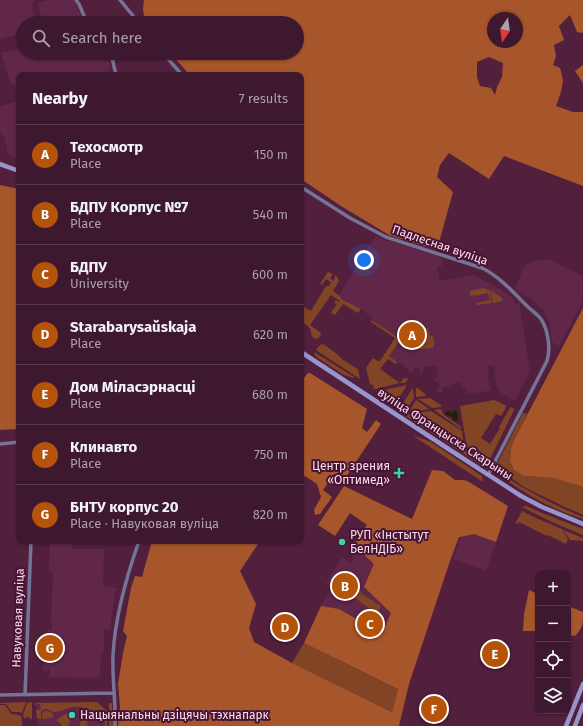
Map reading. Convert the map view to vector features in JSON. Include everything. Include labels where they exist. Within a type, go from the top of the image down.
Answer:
[{"type":"main road","points":[[0,164],[16,170]]},
{"type":"main road","name":"вуліца Францыска Скарыны","points":[[304,354],[533,503],[583,524]]},
{"type":"main road","points":[[566,726],[583,684]]},
{"type":"main road","points":[[575,726],[583,705]]},
{"type":"street","points":[[76,0],[84,16]]},
{"type":"street","points":[[120,0],[133,16]]},
{"type":"street","points":[[113,60],[115,72]]},
{"type":"street","points":[[169,60],[179,72]]},
{"type":"street","name":"Падлесная вуліца","points":[[304,189],[350,218],[386,237],[489,271],[540,319],[547,335],[549,354],[547,361],[488,475]]},
{"type":"street","points":[[0,444],[16,442]]},
{"type":"street","name":"Навуковая вуліца","points":[[25,695],[31,544]]},
{"type":"street","points":[[115,726],[114,647],[120,604],[138,544]]},
{"type":"street","points":[[0,695],[114,693]]},
{"type":"shaded area","points":[[0,0],[35,0],[32,5],[34,16],[16,16],[16,35],[0,39]]},
{"type":"shaded area","points":[[49,0],[75,0],[81,16],[41,16],[38,3]]},
{"type":"shaded area","points":[[144,0],[583,0],[583,33],[577,32],[570,15],[559,26],[564,40],[554,45],[556,56],[553,65],[560,68],[563,80],[556,106],[573,112],[583,112],[583,186],[504,156],[489,179],[449,153],[440,165],[437,177],[453,192],[437,250],[389,235],[341,206],[304,181],[304,72],[187,72],[176,60],[304,60],[304,16],[144,16],[143,9]],"holes":[[[489,57],[503,63],[502,77],[495,95],[491,88],[480,86],[477,77],[477,62]]]},
{"type":"shaded area","points":[[16,50],[16,60],[109,60],[110,66],[109,72],[16,72],[16,88],[15,85],[10,82],[1,53]]},
{"type":"shaded area","points":[[583,65],[583,83],[575,71]]},
{"type":"shaded area","points":[[16,102],[16,157],[8,154],[4,136],[2,136],[0,131],[0,106]]},
{"type":"shaded area","points":[[0,185],[16,188],[16,429],[0,430]]},
{"type":"shaded area","points":[[376,237],[441,256],[442,266],[437,267],[440,281],[474,275],[500,289],[514,299],[515,304],[519,303],[530,371],[515,401],[504,395],[497,388],[494,366],[488,366],[489,374],[487,375],[491,390],[482,393],[477,392],[467,394],[465,386],[462,387],[461,382],[442,387],[442,392],[438,392],[437,388],[440,387],[439,382],[435,382],[434,378],[438,377],[437,367],[435,365],[423,367],[424,371],[420,373],[419,368],[413,368],[413,372],[411,372],[405,368],[405,365],[397,362],[389,356],[401,339],[371,320],[373,318],[361,309],[341,299],[339,295],[370,244]]},
{"type":"shaded area","points":[[548,259],[583,276],[583,302],[559,346],[552,342],[550,325],[544,310],[515,288],[524,267],[531,262]]},
{"type":"shaded area","points":[[328,272],[333,274],[330,278],[333,281],[335,275],[339,281],[333,291],[341,297],[341,299],[361,309],[358,313],[343,304],[335,315],[331,313],[337,304],[334,303],[336,300],[339,302],[340,301],[331,295],[310,325],[321,333],[320,337],[315,339],[312,336],[310,328],[304,323],[304,307],[311,311],[326,286],[329,286],[331,282],[326,279],[322,285],[320,284]]},
{"type":"shaded area","points":[[483,288],[489,290],[492,303],[477,305],[476,303],[490,300],[488,293],[478,295],[476,297],[476,295],[470,296],[470,291]]},
{"type":"shaded area","points":[[490,290],[501,297],[503,300],[493,303]]},
{"type":"shaded area","points":[[583,308],[583,487],[553,478],[524,476],[514,470],[510,461],[513,442]]},
{"type":"shaded area","points":[[371,320],[401,339],[389,356],[397,362],[396,364],[388,359],[380,369],[400,383],[375,389],[373,388],[374,386],[372,384],[370,384],[366,368],[373,358],[380,361],[395,338],[371,322]]},
{"type":"shaded area","points":[[425,328],[428,328],[430,336],[433,336],[434,345],[432,348],[413,350],[413,348]]},
{"type":"shaded area","points":[[323,344],[343,360],[358,369],[360,379],[316,350]]},
{"type":"shaded area","points":[[314,352],[354,377],[344,375],[315,356]]},
{"type":"shaded area","points":[[308,373],[310,373],[367,409],[362,428],[367,432],[376,420],[381,424],[344,480],[334,474],[323,490],[332,497],[320,514],[315,515],[314,510],[321,497],[317,484],[305,476],[304,478],[304,378]]},
{"type":"shaded area","points":[[403,379],[408,379],[405,383],[400,383]]},
{"type":"shaded area","points":[[407,385],[397,401],[393,401],[379,392],[379,391]]},
{"type":"shaded area","points":[[416,388],[418,388],[426,395],[416,397]]},
{"type":"shaded area","points":[[412,389],[414,398],[407,408],[402,405]]},
{"type":"shaded area","points":[[430,398],[441,405],[441,407],[432,408],[418,399]]},
{"type":"shaded area","points":[[416,400],[429,409],[413,412],[410,410]]},
{"type":"shaded area","points":[[494,400],[505,405],[506,408],[501,416],[496,414],[481,438],[490,444],[510,408],[512,407],[514,410],[489,461],[467,447],[460,406]]},
{"type":"shaded area","points":[[441,409],[443,414],[461,427],[461,429],[434,410]]},
{"type":"shaded area","points":[[454,410],[457,411],[457,421],[454,421],[452,417],[445,414],[446,411],[452,413]]},
{"type":"shaded area","points":[[431,411],[462,431],[464,446],[414,413]]},
{"type":"shaded area","points":[[523,413],[527,414],[511,449],[510,461],[514,470],[524,476],[553,478],[583,487],[583,515],[524,487],[496,466]]},
{"type":"shaded area","points":[[407,414],[410,414],[488,465],[487,467],[484,467],[406,416]]},
{"type":"shaded area","points":[[415,437],[431,442],[482,476],[483,482]]},
{"type":"shaded area","points":[[432,470],[443,471],[455,480],[464,480],[469,482],[508,506],[496,542],[474,534],[459,537],[409,684],[399,726],[118,726],[120,707],[118,684],[127,636],[123,631],[131,588],[135,576],[142,577],[151,544],[258,544],[240,571],[256,604],[249,628],[254,642],[292,663],[392,712],[398,689],[304,643],[321,606],[339,609],[382,634],[391,613],[364,587],[374,564],[354,545],[367,525],[350,513],[335,536],[318,525],[344,486],[412,519]]},
{"type":"shaded area","points":[[501,474],[540,497],[583,517],[583,519],[561,511],[531,496],[511,484],[502,477]]},
{"type":"shaded area","points":[[526,506],[583,529],[583,535],[522,507]]},
{"type":"shaded area","points":[[522,511],[562,529],[568,539],[566,544],[519,522],[517,525],[516,522]]},
{"type":"shaded area","points":[[367,525],[389,540],[409,684],[304,643],[330,589],[326,583],[342,557],[350,563],[354,558],[348,553]]},
{"type":"shaded area","points":[[563,530],[583,538],[583,541],[570,540]]},
{"type":"shaded area","points":[[474,534],[496,542],[486,571],[453,559],[461,537]]},
{"type":"shaded area","points":[[50,544],[72,544],[72,549],[104,549],[103,586],[118,588],[115,593],[110,629],[104,629],[104,652],[101,652],[100,676],[97,675],[97,678],[50,677],[50,669],[48,669],[48,671],[42,670],[42,665],[44,665],[46,633],[48,633],[48,630],[52,630],[53,572],[49,571]]},
{"type":"shaded area","points":[[360,590],[362,594],[381,606],[377,614],[355,598],[353,592]]},
{"type":"shaded area","points":[[529,590],[535,593],[535,631],[523,631],[524,614]]},
{"type":"shaded area","points":[[571,607],[583,612],[582,625],[575,636],[571,635]]},
{"type":"shaded area","points":[[304,643],[398,689],[392,712],[292,663]]},
{"type":"shaded area","points":[[26,702],[22,713],[12,712],[6,704],[0,704],[0,703]]},
{"type":"shaded area","points":[[32,702],[32,719],[29,717],[24,718],[23,715],[27,703]]},
{"type":"shaded area","points":[[97,702],[107,711],[107,726],[105,726],[105,714],[95,714],[95,720],[90,720],[91,714],[87,710],[77,706],[55,712],[45,709],[41,712],[41,719],[37,718],[36,710],[41,710],[40,704],[36,704],[35,706],[35,703]]},
{"type":"shaded area","points":[[109,703],[112,703],[113,726],[109,726]]},
{"type":"shaded area","name":"Нацыянальны дзіцячы тэхнапарк","points":[[36,704],[98,704],[107,712],[107,726],[38,726]]},
{"type":"shaded area","points":[[0,705],[5,705],[11,714],[20,715],[22,718],[22,726],[0,726]]},
{"type":"shaded area","points":[[45,711],[53,714],[53,717],[42,719],[42,714]]},
{"type":"shaded area","points":[[69,712],[70,723],[68,726],[63,726],[56,720]]},
{"type":"shaded area","points":[[81,712],[89,714],[87,726],[80,726]]},
{"type":"place","name":"Техосмотр","points":[[412,335]]},
{"type":"place","name":"Центр зрения «Оптимед»","points":[[399,473]]},
{"type":"place","name":"РУП «Інстытут БелНДІБ»","points":[[342,542]]},
{"type":"place","name":"БДПУ Корпус №7","points":[[345,586]]},
{"type":"place","name":"БДПУ","points":[[370,624]]},
{"type":"place","name":"Starabarysaŭskaja","points":[[285,627]]},
{"type":"place","name":"БНТУ корпус 20","points":[[50,648]]},
{"type":"place","name":"Дом Міласэрнасці","points":[[495,654]]},
{"type":"place","name":"Клинавто","points":[[434,709]]},
{"type":"place","name":"Нацыянальны дзіцячы тэхнапарк","points":[[72,715]]}]
